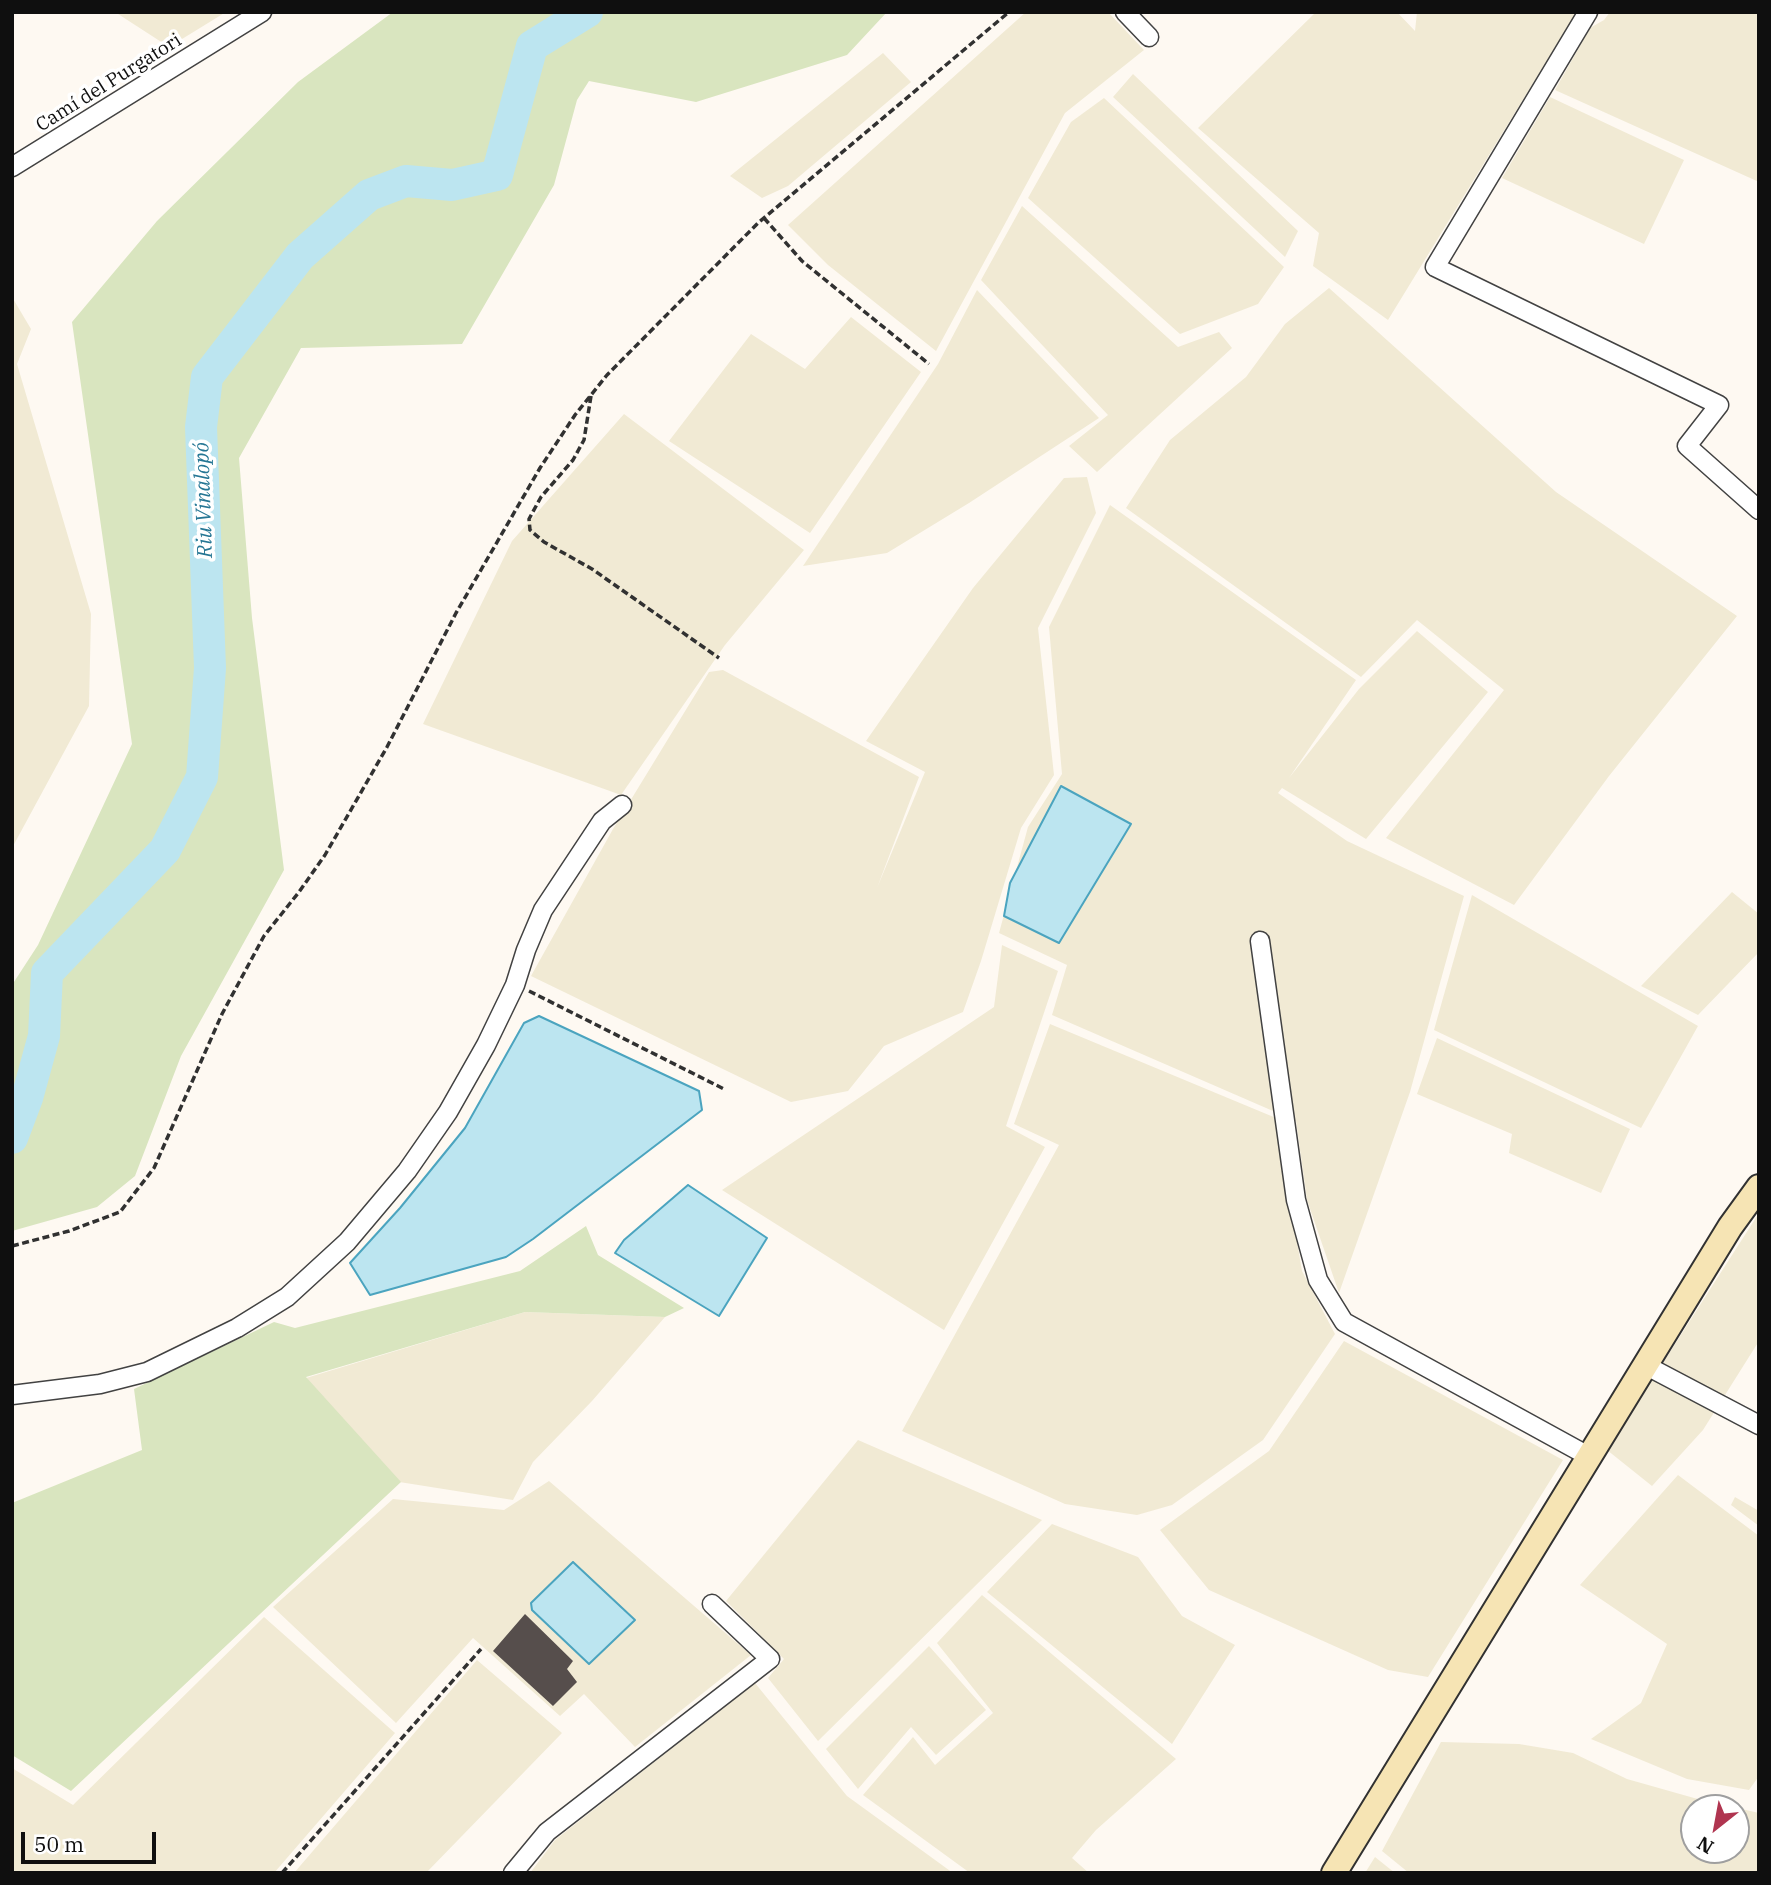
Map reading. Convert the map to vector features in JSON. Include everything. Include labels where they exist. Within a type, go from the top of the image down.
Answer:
[{"type":"main road","points":[[1334,1873],[1730,1227],[1759,1187]]},
{"type":"street","name":"Camí del Purgatori","points":[[12,167],[262,12]]},
{"type":"street","points":[[1125,12],[1149,37]]},
{"type":"street","points":[[1588,12],[1435,267],[1719,405],[1687,446],[1759,510]]},
{"type":"street","points":[[12,1395],[100,1384],[147,1372],[237,1328],[287,1297],[347,1242],[407,1171],[448,1112],[486,1045],[515,985],[543,910],[603,821],[622,805]]},
{"type":"street","points":[[1261,940],[1296,1200],[1318,1280],[1344,1322],[1590,1457]]},
{"type":"street","points":[[1645,1365],[1759,1425]]},
{"type":"street","points":[[513,1873],[547,1832],[770,1659],[712,1604]]},
{"type":"path","points":[[12,1246],[69,1231],[120,1212],[155,1168],[222,1014],[264,936],[325,855],[387,747],[456,613],[540,468],[591,394],[764,218],[1009,12]]},
{"type":"path","points":[[764,218],[802,261],[929,364]]},
{"type":"path","points":[[591,394],[584,440],[573,460],[541,497],[529,519],[530,530],[544,542],[592,569],[719,658]]},
{"type":"path","points":[[515,985],[724,1089]]},
{"type":"path","points":[[282,1873],[481,1649]]},
{"type":"shaded area","points":[[115,12],[226,12],[169,47]]},
{"type":"shaded area","points":[[1026,12],[1108,12],[1144,50],[1065,113],[936,351],[828,265],[788,225]]},
{"type":"shaded area","points":[[1316,12],[1397,12],[1415,31],[1417,12],[1576,13],[1388,320],[1313,266],[1319,233],[1198,128]]},
{"type":"shaded area","points":[[1610,12],[1759,12],[1759,182],[1555,90],[1590,28],[1604,20]]},
{"type":"shaded area","points":[[883,53],[911,82],[788,186],[762,198],[730,176]]},
{"type":"shaded area","points":[[1133,74],[1298,231],[1285,257],[1113,97]]},
{"type":"shaded area","points":[[1550,97],[1684,160],[1644,244],[1502,178]]},
{"type":"shaded area","points":[[1104,98],[1284,267],[1258,304],[1180,334],[1028,198],[1071,122]]},
{"type":"shaded area","points":[[1022,206],[1178,347],[1219,332],[1232,348],[1097,472],[1069,446],[1108,415],[981,280]]},
{"type":"shaded area","points":[[1329,288],[1556,492],[1737,616],[1609,776],[1514,905],[1386,838],[1504,690],[1417,620],[1361,677],[1126,508],[1170,440],[1246,377],[1285,324]]},
{"type":"shaded area","points":[[977,290],[1099,418],[887,553],[803,566],[938,364]]},
{"type":"shaded area","points":[[12,297],[31,329],[17,364],[91,614],[89,706],[12,848]]},
{"type":"shaded area","points":[[851,317],[921,372],[810,533],[669,441],[751,334],[805,369]]},
{"type":"shaded area","points":[[624,414],[804,550],[725,645],[621,795],[423,724],[512,541]]},
{"type":"shaded area","points":[[1087,477],[1096,513],[1038,628],[1054,775],[1021,828],[963,1012],[884,1046],[848,1091],[791,1102],[531,976],[613,829],[709,672],[723,670],[919,777],[877,888],[925,772],[866,741],[973,588],[1064,478]]},
{"type":"shaded area","points":[[1110,505],[1356,680],[1289,778],[1359,689],[1417,631],[1488,692],[1366,839],[1282,788],[1278,793],[1347,841],[1464,896],[1410,1092],[1339,1293],[1307,1200],[1296,1121],[1052,1015],[1067,965],[999,933],[1028,827],[1062,774],[1049,627]]},
{"type":"shaded area","points":[[1732,892],[1759,914],[1759,952],[1698,1015],[1641,986]]},
{"type":"shaded area","points":[[1472,895],[1698,1026],[1641,1128],[1434,1030]]},
{"type":"shaded area","points":[[1002,945],[1058,971],[1006,1126],[1045,1147],[944,1330],[722,1190],[994,1007]]},
{"type":"shaded area","points":[[1050,1024],[1276,1118],[1302,1271],[1335,1334],[1263,1440],[1172,1505],[1137,1515],[1065,1504],[902,1431],[1059,1145],[1014,1124]]},
{"type":"shaded area","points":[[1437,1038],[1630,1129],[1601,1193],[1509,1153],[1512,1134],[1417,1094]]},
{"type":"shaded area","points":[[1759,1213],[1759,1341],[1703,1430],[1652,1486],[1607,1450]]},
{"type":"shaded area","points":[[525,1312],[665,1317],[592,1401],[533,1462],[513,1500],[393,1481],[306,1378]]},
{"type":"shaded area","points":[[1344,1341],[1563,1460],[1428,1677],[1388,1670],[1209,1590],[1160,1530],[1269,1451]]},
{"type":"shaded area","points":[[858,1440],[1042,1520],[818,1741],[768,1678],[784,1659],[726,1601]]},
{"type":"shaded area","points":[[1678,1475],[1759,1536],[1759,1776],[1749,1790],[1687,1779],[1591,1739],[1641,1703],[1667,1644],[1580,1585]]},
{"type":"shaded area","points":[[549,1481],[751,1655],[635,1747],[584,1694],[560,1716],[473,1638],[396,1723],[273,1607],[393,1499],[504,1510]]},
{"type":"shaded area","points":[[1735,1497],[1759,1511],[1759,1526],[1731,1505]]},
{"type":"shaded area","points":[[1052,1524],[1138,1557],[1182,1616],[1235,1645],[1172,1744],[987,1592]]},
{"type":"shaded area","points":[[982,1595],[1176,1759],[1096,1830],[1072,1858],[1089,1873],[970,1873],[863,1795],[913,1737],[935,1765],[993,1713],[937,1643]]},
{"type":"shaded area","points":[[264,1617],[395,1733],[274,1873],[12,1873],[12,1768],[73,1805]]},
{"type":"shaded area","points":[[929,1646],[986,1710],[936,1755],[911,1727],[858,1789],[826,1749]]},
{"type":"shaded area","points":[[477,1660],[562,1733],[426,1873],[294,1873]]},
{"type":"shaded area","points":[[755,1683],[847,1796],[953,1873],[530,1873],[555,1840]]},
{"type":"shaded area","points":[[1441,1742],[1519,1744],[1573,1753],[1627,1779],[1680,1794],[1680,1864],[1750,1864],[1750,1811],[1759,1813],[1759,1873],[1409,1873],[1382,1851]]},
{"type":"shaded area","points":[[1375,1857],[1395,1873],[1365,1873]]},
{"type":"green space","points":[[393,12],[887,12],[847,55],[696,102],[589,81],[577,100],[554,185],[462,344],[301,348],[239,458],[252,618],[284,870],[181,1056],[135,1176],[97,1207],[12,1231],[12,985],[38,945],[132,744],[72,322],[157,221],[298,82]]},
{"type":"green space","points":[[586,1226],[598,1255],[684,1308],[665,1317],[525,1312],[306,1377],[401,1482],[71,1791],[12,1755],[12,1503],[142,1450],[134,1389],[274,1322],[295,1328],[520,1271]]},
{"type":"water","points":[[1061,786],[1131,824],[1059,943],[1004,916],[1010,883]]},
{"type":"water","points":[[539,1016],[699,1091],[702,1110],[506,1257],[370,1295],[350,1263],[400,1208],[465,1128],[524,1023]]},
{"type":"water","points":[[688,1185],[767,1238],[719,1316],[615,1253],[624,1240]]},
{"type":"water","points":[[573,1562],[635,1620],[589,1664],[532,1610],[531,1603]]},
{"type":"building","points":[[525,1614],[573,1661],[567,1669],[577,1682],[553,1706],[493,1651]]},
{"type":"waterway","name":"Riu Vinalopó","points":[[12,1138],[27,1098],[44,1036],[47,973],[165,850],[202,777],[210,668],[201,427],[207,377],[300,256],[369,195],[406,181],[452,185],[497,175],[532,46],[587,12]]}]
